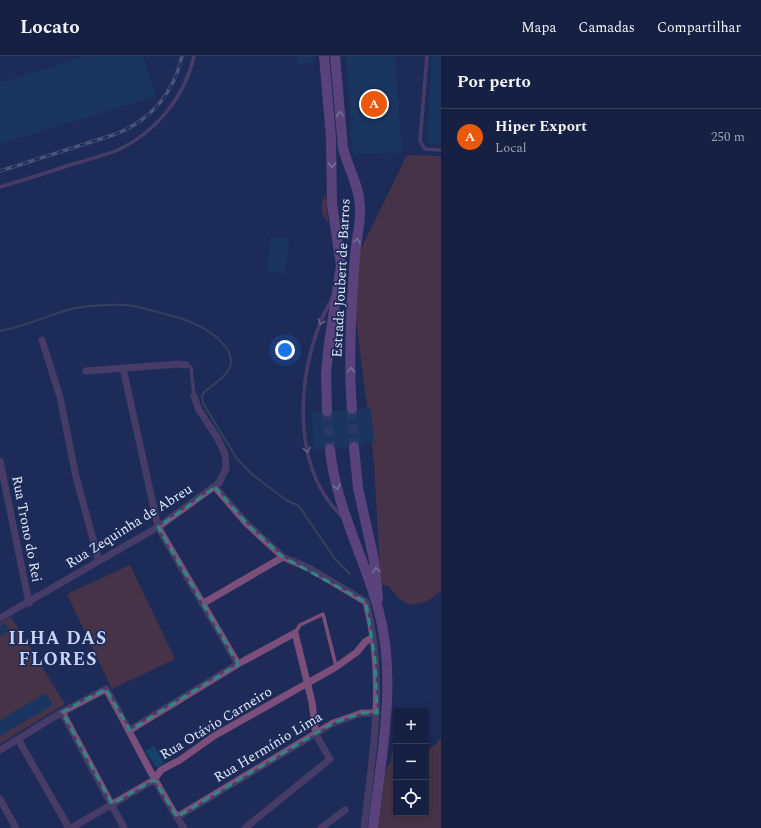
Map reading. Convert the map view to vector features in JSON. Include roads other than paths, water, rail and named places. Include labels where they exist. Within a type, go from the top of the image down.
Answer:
[{"type":"main road","name":"Estrada Joubert de Barros","points":[[324,56],[331,137],[332,204],[340,256],[339,288],[329,343],[326,374],[327,411]]},
{"type":"main road","name":"Estrada Joubert de Barros","points":[[335,56],[343,148],[347,162],[356,181],[360,206],[353,297],[350,372],[352,409]]},
{"type":"main road","points":[[354,447],[359,492],[376,572],[378,609],[385,656],[386,705],[373,828]]},
{"type":"main road","points":[[330,449],[335,481],[378,609]]},
{"type":"street","points":[[42,340],[60,397],[76,477],[99,561]]},
{"type":"street","points":[[86,372],[123,368],[186,365]]},
{"type":"street","points":[[123,368],[158,527],[238,664]]},
{"type":"street","name":"Rua Zequinha de Abreu","points":[[0,618],[158,527],[215,488],[224,476],[226,461],[225,454],[217,437],[199,410],[194,396]]},
{"type":"street","name":"Rua Trono do Rei","points":[[0,461],[28,603]]},
{"type":"street","points":[[215,488],[247,524],[283,557],[308,568],[366,602],[373,637],[376,671],[376,713],[364,828]]},
{"type":"street","points":[[202,604],[283,557]]},
{"type":"street","points":[[130,730],[238,664],[295,633],[312,702],[316,735],[330,759],[245,828]]},
{"type":"street","name":"Rua Otávio Carneiro","points":[[70,828],[154,780],[161,770],[180,760],[214,736],[307,685],[336,667],[357,652],[365,642],[373,637]]},
{"type":"street","points":[[0,750],[62,712],[106,689],[130,730],[154,780],[184,828]]},
{"type":"street","points":[[62,712],[124,828]]},
{"type":"street","name":"Rua Hermínio Lima","points":[[177,817],[316,735],[333,723],[362,713],[376,713]]},
{"type":"street","points":[[18,739],[70,828]]},
{"type":"street","points":[[0,799],[16,828]]},
{"type":"street","points":[[321,828],[345,810]]},
{"type":"lane","points":[[0,188],[108,153],[140,137],[158,122],[174,103],[185,82],[194,56]]},
{"type":"lane","points":[[427,56],[420,141],[425,149],[441,150]]},
{"type":"lane","points":[[339,288],[320,323],[310,352],[304,394],[304,420],[310,462],[318,485],[334,509],[348,522]]},
{"type":"lane","name":"Rua Zequinha de Abreu","points":[[186,365],[191,367],[194,396]]},
{"type":"lane","points":[[295,633],[300,626],[323,614],[336,667]]},
{"type":"waterway","points":[[0,331],[24,325],[79,307],[96,305],[127,305],[138,307],[191,322],[206,330],[224,345],[231,360],[227,373],[204,392],[202,396],[203,403],[237,459],[253,475],[286,500],[299,506],[335,559],[350,574]]},
{"type":"tunnel","points":[[352,409],[354,447]]},
{"type":"tunnel","points":[[327,411],[330,449]]},
{"type":"railway","points":[[0,171],[116,134],[129,128],[140,121],[159,104],[173,82],[182,56]]},
{"type":"place","name":"Hiper Export","points":[[374,104]]},
{"type":"district","name":"ILHA DAS FLORES","points":[[58,648]]}]
